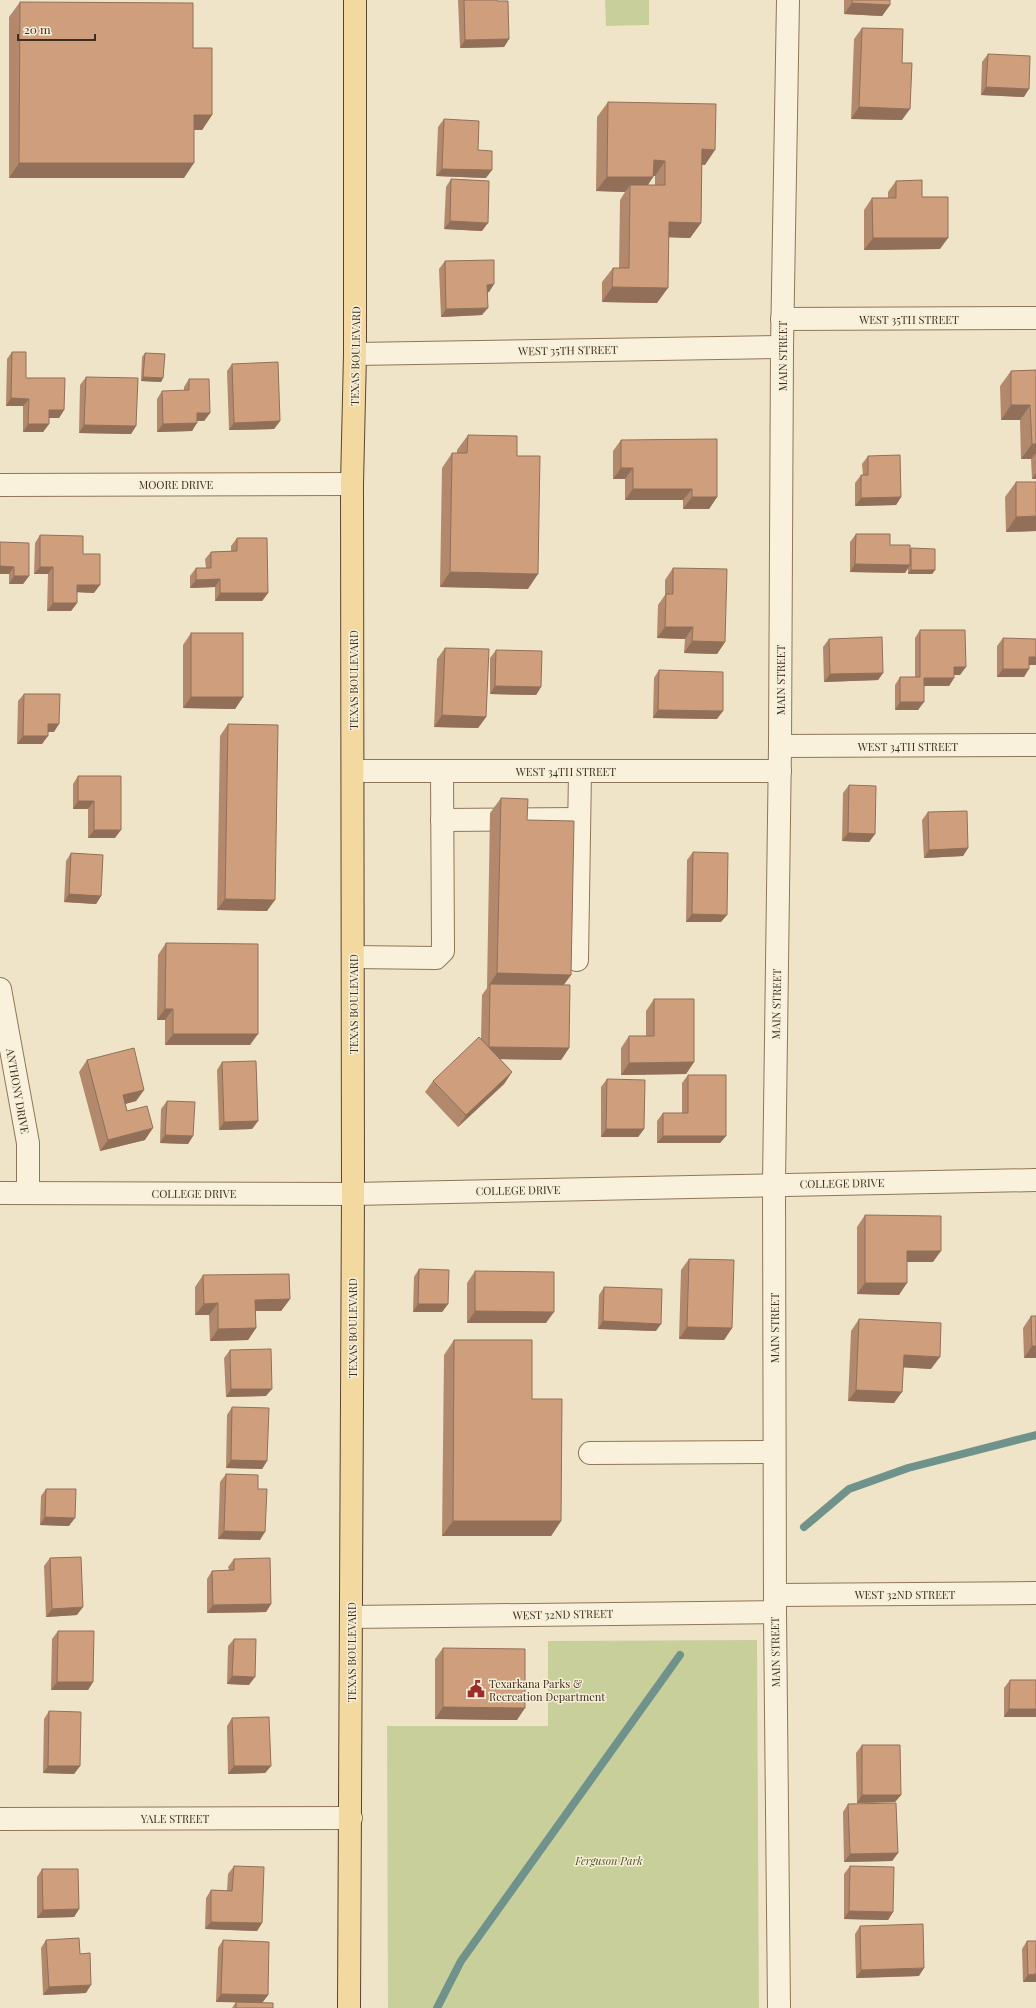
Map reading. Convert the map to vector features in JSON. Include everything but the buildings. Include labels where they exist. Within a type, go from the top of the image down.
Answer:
[{"type":"main road","name":"TEXAS BOULEVARD","points":[[349,2008],[353,1194],[352,484],[355,354],[355,0]]},
{"type":"street","name":"MAIN STREET","points":[[779,2008],[774,1603],[774,1184],[780,771],[782,319],[788,0]]},
{"type":"street","name":"WEST 35TH STREET","points":[[782,319],[1036,318]]},
{"type":"street","name":"WEST 35TH STREET","points":[[355,354],[782,347]]},
{"type":"street","name":"MOORE DRIVE","points":[[0,485],[352,484]]},
{"type":"street","name":"WEST 34TH STREET","points":[[780,746],[1036,746]]},
{"type":"street","points":[[577,960],[580,771]]},
{"type":"street","name":"WEST 34TH STREET","points":[[353,772],[780,771]]},
{"type":"street","points":[[353,957],[436,958],[443,951],[442,772]]},
{"type":"street","points":[[442,820],[579,819]]},
{"type":"street","name":"ANTHONY DRIVE","points":[[0,989],[28,1143],[28,1193]]},
{"type":"street","name":"COLLEGE DRIVE","points":[[0,1193],[353,1194],[774,1184],[1036,1180]]},
{"type":"street","points":[[590,1453],[774,1452]]},
{"type":"street","name":"WEST 32ND STREET","points":[[351,1617],[1036,1593]]},
{"type":"street","name":"YALE STREET","points":[[0,1819],[351,1818]]},
{"type":"green space","points":[[605,0],[649,0],[649,25],[606,26]]},
{"type":"green space","name":"Ferguson Park","points":[[757,1640],[759,2008],[388,2008],[387,1726],[548,1726],[548,1641]]},
{"type":"waterway","points":[[804,1527],[849,1489],[908,1468],[1036,1435]]},
{"type":"waterway","points":[[437,2008],[461,1961],[680,1655]]},
{"type":"place","name":"Texarkana Parks & Recreation Department","points":[[476,1689]]}]
